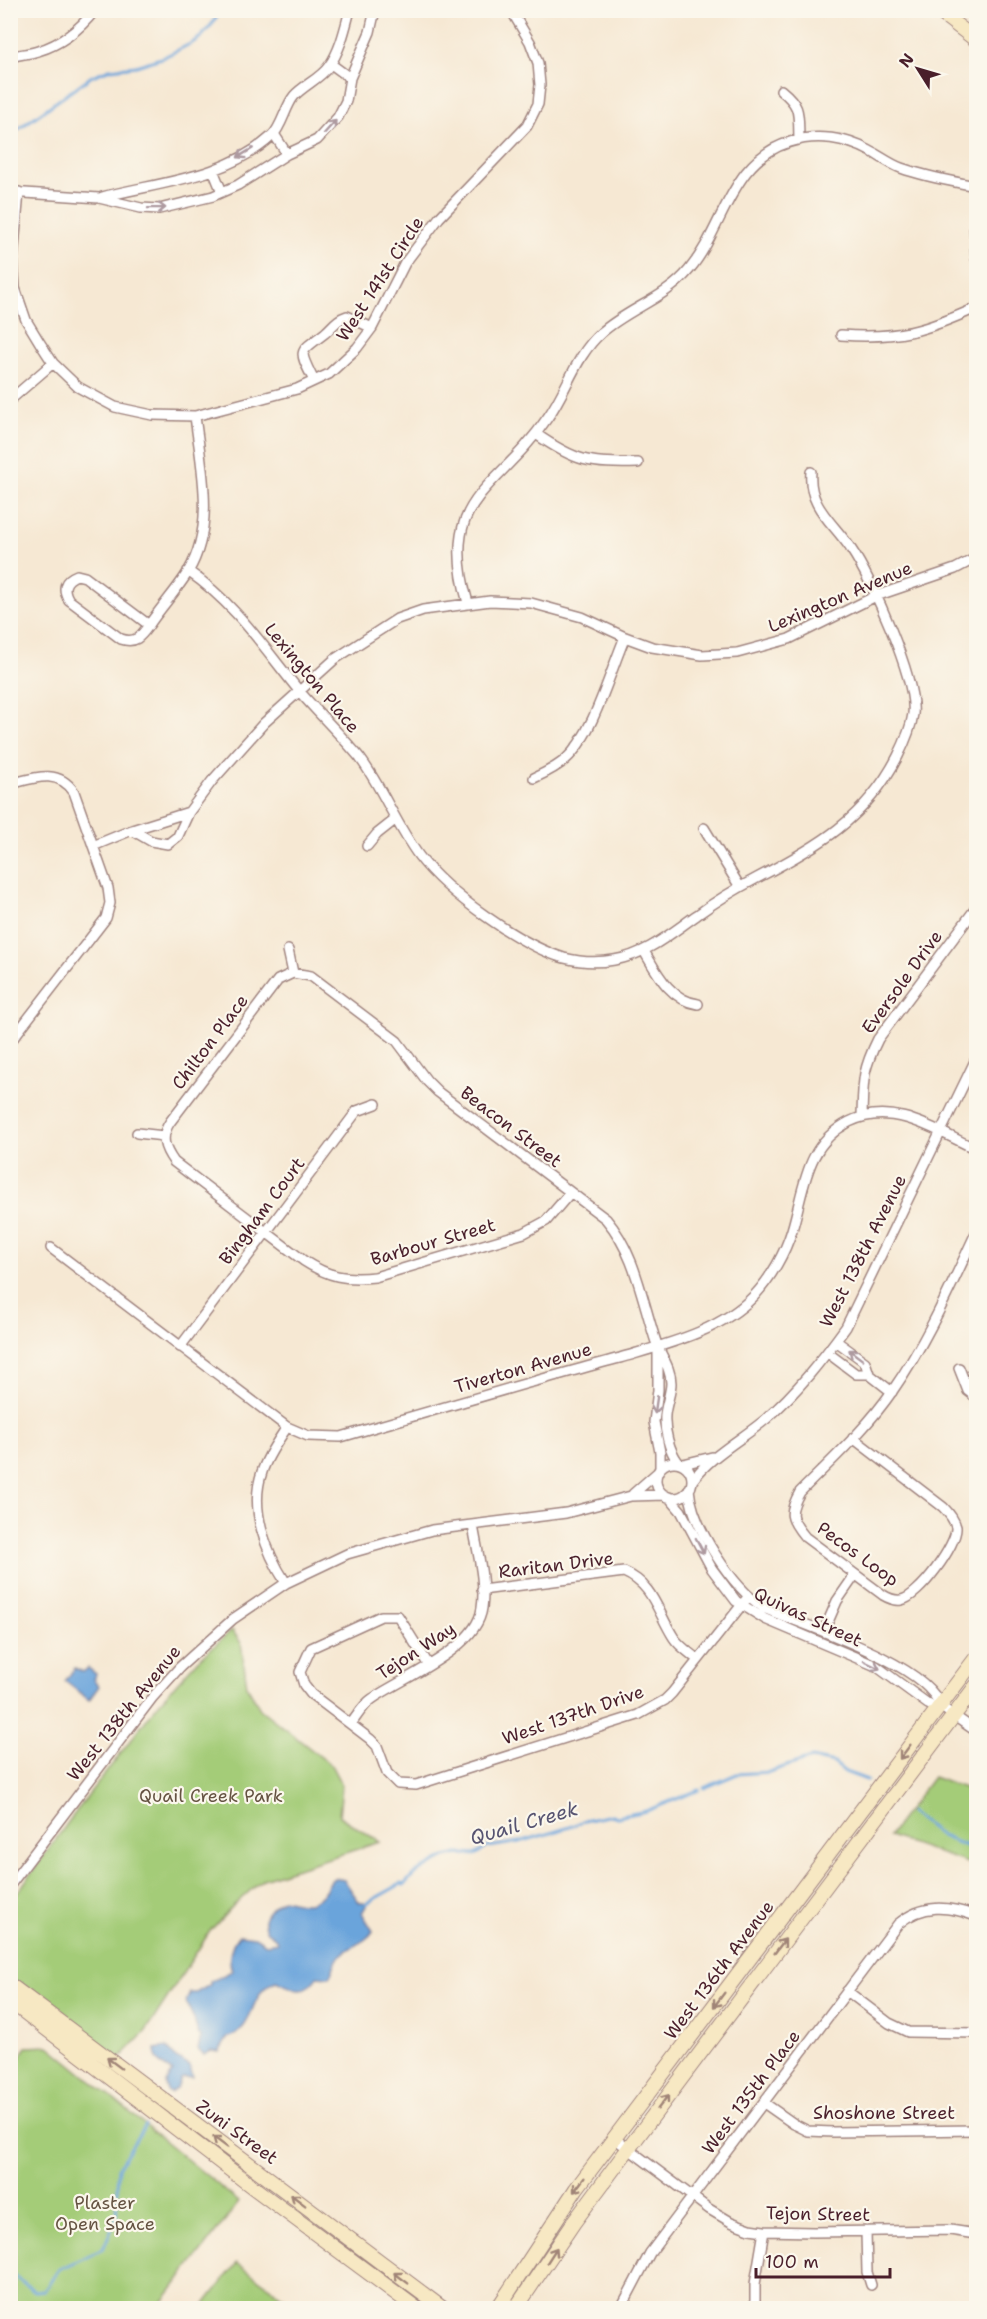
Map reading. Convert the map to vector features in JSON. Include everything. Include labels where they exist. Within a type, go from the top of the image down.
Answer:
[{"type":"main road","points":[[937,10],[976,40]]},
{"type":"main road","name":"West 136th Avenue","points":[[498,2308],[516,2284],[558,2214],[976,1658]]},
{"type":"main road","name":"West 136th Avenue","points":[[516,2308],[574,2222],[976,1686]]},
{"type":"main road","name":"Zuni Street","points":[[10,1985],[162,2107],[257,2190],[416,2308]]},
{"type":"main road","name":"Zuni Street","points":[[10,2001],[442,2308]]},
{"type":"street","points":[[10,57],[38,51],[58,43],[80,29],[95,10]]},
{"type":"street","points":[[99,198],[139,187],[178,181],[213,170],[246,153],[274,134],[291,100],[301,88],[329,68],[350,10]]},
{"type":"street","points":[[15,192],[99,198],[141,208],[159,209],[186,204],[222,192],[261,172],[287,154],[317,140],[338,117],[346,101],[350,78],[370,32],[375,10]]},
{"type":"street","name":"West 141st Circle","points":[[15,192],[13,259],[15,288],[26,320],[53,363],[78,387],[115,407],[152,416],[195,416],[297,388],[329,374],[349,357],[372,328],[405,263],[439,218],[526,126],[538,104],[540,85],[538,63],[530,42],[511,10]]},
{"type":"street","points":[[330,64],[350,78]]},
{"type":"street","points":[[781,90],[795,101],[799,140]]},
{"type":"street","points":[[274,134],[287,154]]},
{"type":"street","points":[[468,603],[463,586],[459,545],[467,513],[482,490],[536,434],[560,398],[586,350],[597,336],[618,319],[664,294],[678,282],[700,255],[731,194],[750,167],[774,149],[799,140],[815,138],[842,140],[870,151],[899,167],[923,175],[976,186]]},
{"type":"street","points":[[213,170],[222,192]]},
{"type":"street","points":[[976,191],[974,219],[976,258]]},
{"type":"street","points":[[842,335],[876,338],[911,332],[929,328],[976,308]]},
{"type":"street","points":[[314,381],[303,358],[303,352],[311,342],[347,316],[372,328]]},
{"type":"street","points":[[10,400],[53,363]]},
{"type":"street","points":[[149,625],[84,577],[77,575],[65,584],[64,592],[69,600],[121,639],[130,642],[139,639],[188,572],[199,545],[205,497],[195,416]]},
{"type":"street","points":[[536,434],[560,451],[589,462],[638,463]]},
{"type":"street","name":"Lexington Place","points":[[188,572],[212,587],[232,606],[300,691],[359,758],[380,788],[412,846],[438,877],[486,916],[534,946],[560,957],[586,962],[614,960],[644,951],[740,887],[804,853],[839,829],[864,805],[883,781],[903,747],[913,712],[912,686],[876,596],[851,549],[816,503],[810,486],[811,472]]},
{"type":"street","name":"Lexington Avenue","points":[[132,830],[151,841],[168,844],[178,836],[189,812],[264,723],[335,659],[397,620],[423,610],[468,603],[501,601],[531,603],[582,617],[625,638],[680,653],[702,655],[737,653],[789,639],[876,596],[955,569],[976,558]]},
{"type":"street","points":[[534,778],[557,766],[584,738],[625,638]]},
{"type":"street","points":[[10,784],[48,776],[63,780],[74,792],[110,898],[109,912],[10,1042]]},
{"type":"street","points":[[93,846],[132,830],[189,812]]},
{"type":"street","points":[[367,846],[377,834],[396,819]]},
{"type":"street","points":[[704,828],[740,887]]},
{"type":"street","name":"Eversole Drive","points":[[862,1116],[863,1076],[878,1039],[976,908]]},
{"type":"street","points":[[288,950],[292,973]]},
{"type":"street","points":[[644,951],[660,978],[677,997],[685,1002],[698,1004]]},
{"type":"street","name":"Chilton Place","points":[[164,1136],[170,1122],[270,989],[278,980],[292,973]]},
{"type":"street","name":"Beacon Street","points":[[292,973],[310,976],[397,1041],[438,1092],[606,1219],[619,1234],[630,1258],[658,1347],[666,1363],[671,1383],[665,1417],[670,1449],[681,1463]]},
{"type":"street","name":"West 138th Avenue","points":[[691,1485],[717,1455],[768,1418],[828,1353],[860,1302],[976,1059]]},
{"type":"street","name":"Bingham Court","points":[[180,1347],[357,1111],[376,1104]]},
{"type":"street","name":"Tiverton Avenue","points":[[51,1248],[287,1427],[308,1436],[341,1437],[658,1347],[715,1325],[752,1298],[773,1271],[791,1233],[813,1156],[836,1130],[862,1116],[903,1115],[976,1149]]},
{"type":"street","points":[[137,1132],[164,1136]]},
{"type":"street","name":"Barbour Street","points":[[164,1136],[166,1152],[174,1162],[321,1272],[346,1278],[375,1277],[524,1233],[546,1221],[570,1192]]},
{"type":"street","points":[[853,1438],[892,1392],[933,1323],[976,1233]]},
{"type":"street","points":[[836,1341],[865,1362],[869,1374],[892,1392]]},
{"type":"street","name":"Beacon Street","points":[[658,1347],[658,1390],[654,1422],[660,1452],[659,1470]]},
{"type":"street","points":[[828,1353],[856,1374],[869,1374]]},
{"type":"street","points":[[959,1368],[968,1391],[976,1397]]},
{"type":"street","points":[[286,1583],[265,1546],[260,1522],[258,1489],[262,1472],[287,1427]]},
{"type":"street","name":"Pecos Loop","points":[[853,1438],[943,1507],[956,1526],[953,1544],[916,1593],[909,1598],[891,1599],[855,1575],[805,1537],[791,1515],[800,1492],[853,1438]]},
{"type":"street","name":"West 138th Avenue","points":[[681,1463],[699,1462],[717,1455]]},
{"type":"street","points":[[668,1463],[681,1463],[690,1472],[691,1485],[681,1497],[667,1496],[658,1488],[659,1470],[668,1463]]},
{"type":"street","name":"West 138th Avenue","points":[[631,1496],[659,1470]]},
{"type":"street","name":"Quivas Street","points":[[691,1485],[692,1507],[719,1561],[730,1578],[748,1597],[764,1608],[898,1664],[934,1693],[940,1706],[976,1731]]},
{"type":"street","name":"West 138th Avenue","points":[[10,1885],[152,1698],[180,1667],[233,1619],[286,1583],[323,1564],[375,1545],[432,1530],[566,1513],[631,1496],[667,1496]]},
{"type":"street","name":"Quivas Street","points":[[667,1496],[681,1511],[712,1569],[728,1592],[741,1604],[765,1618],[876,1666],[928,1704],[940,1706]]},
{"type":"street","name":"Tejon Way","points":[[351,1724],[372,1699],[450,1652],[471,1634],[481,1617],[482,1590],[473,1525]]},
{"type":"street","name":"Raritan Drive","points":[[482,1590],[624,1572],[636,1578],[647,1588],[675,1640],[698,1660]]},
{"type":"street","points":[[824,1632],[837,1601],[855,1575]]},
{"type":"street","name":"West 137th Drive","points":[[351,1724],[377,1746],[387,1773],[398,1784],[416,1785],[638,1715],[665,1700],[748,1597]]},
{"type":"street","points":[[351,1724],[311,1694],[304,1685],[300,1672],[311,1648],[381,1616],[398,1616],[428,1664]]},
{"type":"street","name":"West 135th Place","points":[[621,2308],[650,2253],[898,1924],[924,1909],[941,1906],[976,1916]]},
{"type":"street","points":[[847,1991],[889,2023],[908,2031],[976,2033]]},
{"type":"street","name":"Shoshone Street","points":[[764,2103],[808,2131],[832,2133],[976,2130]]},
{"type":"street","name":"Tejon Street","points":[[614,2138],[693,2197],[731,2222],[764,2231],[950,2230],[976,2234]]},
{"type":"street","points":[[755,2308],[755,2284],[764,2231]]},
{"type":"street","points":[[866,2232],[867,2272],[871,2285]]},
{"type":"green space","name":"Quail Creek Park","points":[[232,1630],[241,1643],[247,1686],[260,1709],[331,1765],[342,1786],[339,1816],[380,1842],[263,1879],[210,1931],[146,2031],[118,2060],[11,1979],[10,1903],[159,1703],[195,1663]]},
{"type":"green space","points":[[933,1777],[976,1792],[976,1866],[889,1836]]},
{"type":"green space","name":"Plaster Open Space","points":[[49,2046],[239,2202],[158,2308],[11,2308],[11,2069],[27,2047]]},
{"type":"green space","points":[[237,2263],[298,2308],[202,2308]]},
{"type":"water","points":[[75,1668],[83,1672],[88,1668],[96,1674],[93,1679],[99,1686],[89,1700],[65,1681]]},
{"type":"water","points":[[334,1878],[344,1880],[359,1902],[364,1902],[366,1906],[362,1913],[373,1931],[341,1955],[329,1977],[317,1976],[313,1983],[303,1989],[293,1988],[276,1981],[267,1986],[260,1993],[244,2026],[237,2033],[228,2037],[219,2052],[211,2051],[204,2055],[198,2050],[201,2036],[198,2034],[186,2002],[190,1993],[196,1993],[210,1985],[210,1982],[232,1971],[231,1953],[239,1935],[255,1937],[266,1944],[278,1942],[264,1926],[265,1916],[276,1904],[284,1899],[302,1903],[312,1902],[321,1895]]},
{"type":"water","points":[[167,2047],[176,2058],[190,2066],[193,2077],[182,2078],[177,2088],[170,2093],[167,2091],[166,2083],[173,2072],[163,2066],[155,2053],[155,2049]]},
{"type":"waterway","points":[[10,135],[92,76],[110,69],[136,66],[164,57],[192,43],[201,37],[213,23],[220,10]]},
{"type":"waterway","name":"Quail Creek","points":[[704,1788],[737,1774],[769,1772],[811,1758],[834,1763],[845,1772],[867,1780]]},
{"type":"waterway","name":"Quail Creek","points":[[365,1904],[401,1884],[404,1885],[414,1874],[445,1857],[458,1854],[475,1855],[488,1847],[520,1842],[583,1821],[646,1811],[699,1790]]},
{"type":"waterway","name":"Quail Creek","points":[[910,1812],[941,1836],[976,1850]]},
{"type":"waterway","name":"Quail Creek","points":[[10,2272],[35,2292],[44,2291],[59,2269],[103,2249],[116,2219],[118,2168],[145,2125]]}]
